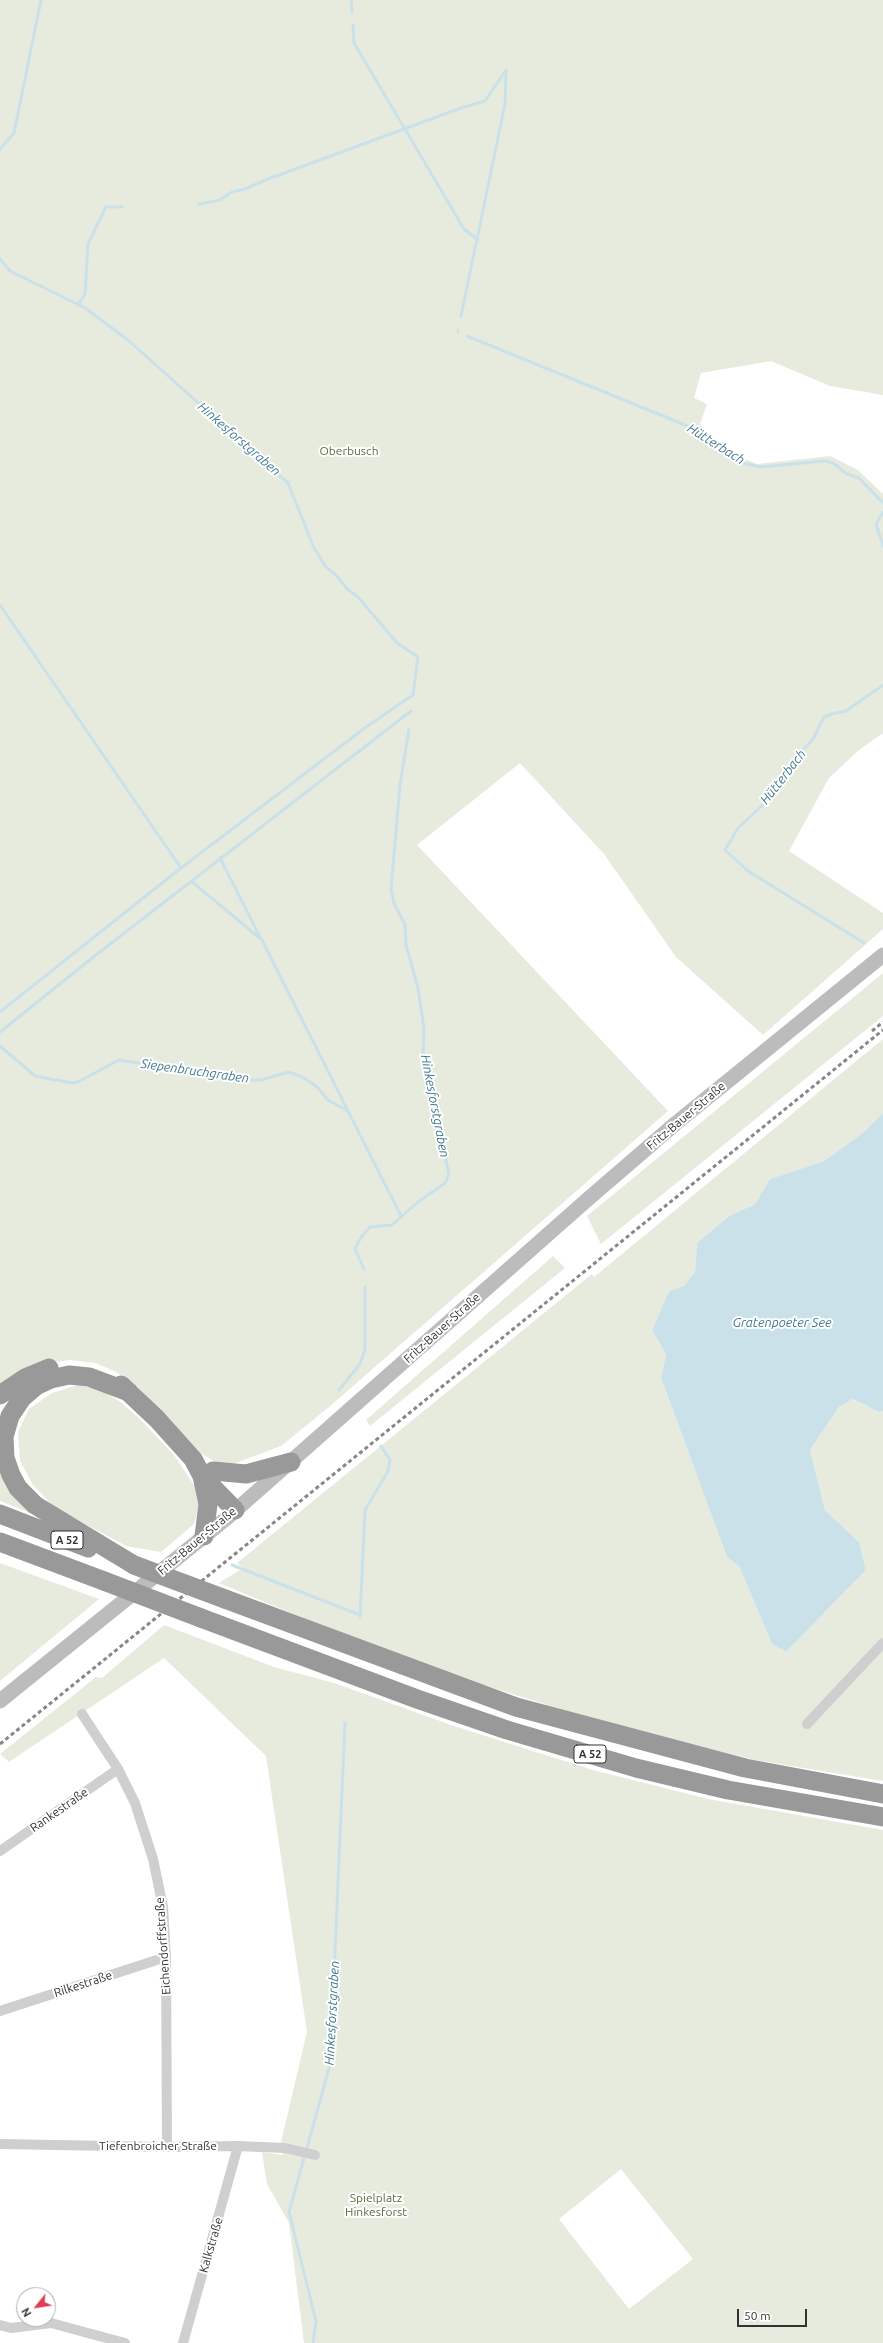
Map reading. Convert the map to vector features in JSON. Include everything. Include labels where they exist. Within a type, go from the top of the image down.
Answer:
[{"type":"highway","points":[[0,1395],[25,1378],[47,1368],[67,1365],[91,1368],[111,1376],[129,1392],[239,1507]]},
{"type":"highway","points":[[129,1392],[89,1376],[69,1375],[51,1378],[36,1386],[22,1398],[10,1416],[4,1437],[5,1458],[11,1475],[18,1488],[35,1505],[134,1565]]},
{"type":"highway","points":[[207,1474],[246,1474],[291,1462]]},
{"type":"highway","points":[[204,1536],[208,1504],[207,1474]]},
{"type":"highway","name":"A 52","points":[[0,1514],[516,1707],[745,1768],[883,1794]]},
{"type":"highway","name":"A 52","points":[[0,1542],[432,1704],[507,1730],[629,1766],[728,1790],[883,1817]]},
{"type":"main road","name":"Fritz-Bauer-Straße","points":[[0,1701],[239,1507],[675,1124],[883,955]]},
{"type":"street","points":[[807,1724],[883,1643]]},
{"type":"street","name":"Eichendorffstraße","points":[[82,1714],[118,1769],[135,1803],[153,1859],[163,1907],[166,1957],[167,2147]]},
{"type":"street","name":"Rankestraße","points":[[0,1851],[118,1769]]},
{"type":"street","name":"Rilkestraße","points":[[0,2011],[166,1957]]},
{"type":"street","name":"Tiefenbroicher Straße","points":[[0,2144],[167,2147],[238,2146],[285,2148],[315,2155]]},
{"type":"street","name":"Kalkstraße","points":[[183,2343],[238,2146]]},
{"type":"street","points":[[0,2325],[11,2328],[52,2323],[126,2343]]},
{"type":"green space","name":"Oberbusch","points":[[0,0],[883,0],[883,395],[830,386],[771,361],[701,373],[694,398],[707,404],[700,424],[706,433],[732,454],[757,464],[830,456],[858,470],[883,494],[883,733],[859,750],[829,778],[789,851],[883,913],[883,929],[763,1035],[676,957],[604,854],[520,763],[417,845],[668,1111],[329,1407],[281,1446],[228,1466],[215,1462],[202,1454],[137,1386],[116,1372],[95,1363],[70,1360],[41,1364],[0,1387]]},
{"type":"green space","points":[[883,973],[883,1016],[601,1244],[587,1216]]},
{"type":"green space","points":[[883,1039],[883,1113],[864,1132],[824,1161],[770,1179],[755,1204],[729,1216],[697,1243],[695,1272],[684,1286],[669,1291],[652,1330],[666,1354],[661,1378],[727,1557],[739,1566],[772,1644],[786,1652],[866,1570],[859,1542],[825,1510],[810,1450],[839,1407],[853,1399],[879,1412],[883,1411],[883,1781],[755,1760],[671,1740],[579,1715],[465,1679],[325,1627],[219,1583],[243,1568],[237,1563],[592,1274],[594,1277]]},
{"type":"green space","points":[[553,1256],[565,1268],[370,1426],[366,1420]]},
{"type":"green space","points":[[78,1385],[100,1390],[119,1401],[138,1417],[174,1455],[198,1491],[198,1509],[194,1524],[161,1552],[126,1546],[54,1507],[33,1485],[20,1461],[18,1432],[29,1409],[52,1393]]},
{"type":"green space","points":[[0,1463],[46,1519],[0,1501]]},
{"type":"green space","points":[[0,1563],[99,1599],[0,1681]]},
{"type":"green space","name":"Spielplatz Hinkesforst","points":[[164,1625],[274,1667],[334,1683],[454,1726],[593,1770],[708,1799],[883,1830],[883,2343],[304,2343],[289,2223],[267,2184],[262,2152],[283,2155],[281,2142],[307,2032],[266,1756],[164,1658],[9,1762],[0,1754],[96,1677],[102,1678]],"holes":[[[621,2169],[693,2259],[629,2309],[559,2219]]]},
{"type":"water","name":"Gratenpoeter See","points":[[883,1113],[883,1411],[879,1412],[853,1399],[839,1407],[810,1450],[825,1510],[859,1542],[866,1570],[786,1652],[772,1644],[739,1566],[727,1557],[661,1378],[666,1354],[652,1330],[669,1291],[684,1286],[695,1272],[697,1243],[729,1216],[755,1204],[770,1179],[824,1161],[864,1132]]},
{"type":"waterway","points":[[0,149],[14,133],[41,0]]},
{"type":"waterway","points":[[351,0],[352,11]]},
{"type":"waterway","points":[[353,25],[354,43],[464,229],[478,240]]},
{"type":"waterway","points":[[199,204],[220,200],[232,192],[245,189],[268,179],[461,108],[485,101],[506,70]]},
{"type":"waterway","points":[[461,316],[505,104],[506,70]]},
{"type":"waterway","points":[[78,305],[85,294],[88,244],[106,207],[122,207]]},
{"type":"waterway","name":"Hinkesforstgraben","points":[[0,259],[10,271],[85,308],[128,340],[205,409],[221,419],[226,427],[252,448],[266,464],[288,483],[314,548],[326,567],[335,574],[347,589],[358,597],[397,643],[418,657],[413,695],[366,727],[181,868],[0,1012]]},
{"type":"waterway","name":"Hütterbach","points":[[467,336],[695,429],[746,464],[761,467],[824,461],[833,463],[847,474],[859,478],[883,503]]},
{"type":"waterway","name":"Hütterbach","points":[[883,512],[876,524],[883,546]]},
{"type":"waterway","points":[[0,605],[181,868]]},
{"type":"waterway","name":"Hütterbach","points":[[864,943],[748,871],[725,850],[738,828],[769,799],[791,763],[813,739],[824,717],[846,711],[883,685]]},
{"type":"waterway","points":[[0,1032],[96,955],[411,711]]},
{"type":"waterway","name":"Hinkesforstgraben","points":[[364,1269],[355,1249],[361,1237],[370,1227],[392,1225],[418,1202],[445,1183],[449,1174],[423,1058],[424,1028],[418,988],[406,945],[405,925],[394,903],[391,889],[400,785],[409,729]]},
{"type":"waterway","points":[[220,858],[261,939]]},
{"type":"waterway","points":[[191,881],[262,940],[348,1111]]},
{"type":"waterway","name":"Siepenbruchgraben","points":[[0,1046],[35,1076],[72,1083],[78,1082],[119,1060],[249,1080],[261,1080],[289,1072],[302,1077],[316,1086],[328,1100],[348,1111],[401,1216]]},
{"type":"waterway","name":"Hinkesforstgraben","points":[[339,1390],[360,1364],[365,1349],[365,1287]]},
{"type":"waterway","name":"Hinkesforstgraben","points":[[360,1618],[365,1510],[388,1471],[390,1460],[381,1446]]},
{"type":"waterway","points":[[232,1565],[360,1615]]},
{"type":"waterway","name":"Hinkesforstgraben","points":[[313,2343],[316,2321],[289,2212],[330,2065],[345,1723]]},
{"type":"railway","points":[[872,1031],[883,1022]]},
{"type":"railway","points":[[0,1744],[883,1030]]}]
